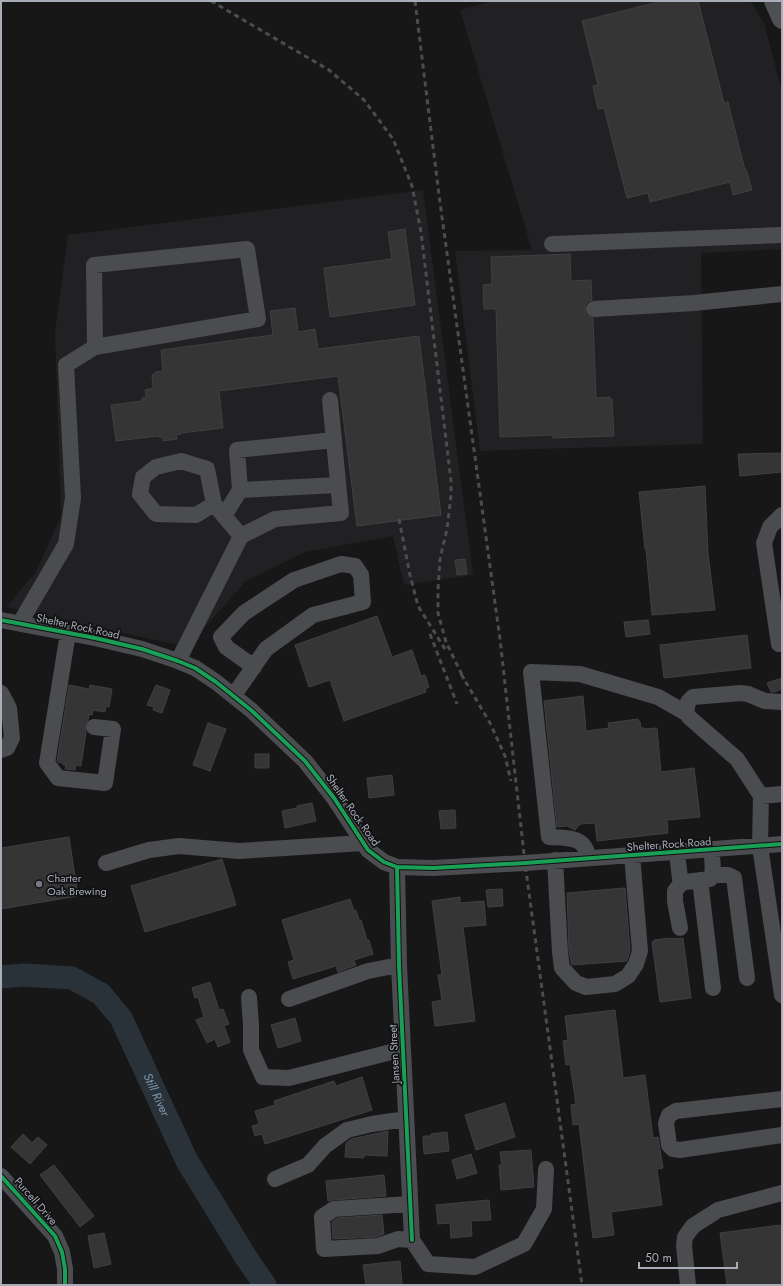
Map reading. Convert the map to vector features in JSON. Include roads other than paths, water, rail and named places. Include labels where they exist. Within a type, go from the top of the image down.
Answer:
[{"type":"main road","points":[[774,1],[782,19]]},
{"type":"street","points":[[552,244],[782,235]]},
{"type":"street","points":[[20,623],[66,544],[73,498],[66,365],[95,347],[258,319],[247,249],[94,265],[95,347]]},
{"type":"street","points":[[594,309],[694,303],[782,294]]},
{"type":"street","points":[[178,661],[241,536],[275,519],[341,513],[330,400]]},
{"type":"street","points":[[240,490],[237,450],[334,440]]},
{"type":"street","points":[[241,536],[219,510],[207,469],[181,461],[156,467],[143,477],[140,494],[156,514],[196,515],[219,510],[240,490],[338,485]]},
{"type":"street","points":[[779,644],[764,543],[770,527],[782,515]]},
{"type":"street","points":[[234,695],[254,667],[266,648],[313,615],[362,602],[361,575],[355,566],[341,564],[294,580],[244,613],[221,637],[226,648],[254,667]]},
{"type":"street","name":"Shelter Rock Road","points":[[1,620],[95,638],[142,649],[195,668],[234,695],[305,761],[334,798],[368,850],[384,862],[397,867],[433,868],[782,844]]},
{"type":"street","points":[[68,633],[47,763],[58,778],[104,783],[113,729],[94,727]]},
{"type":"street","points":[[588,858],[588,850],[578,840],[549,837],[531,672],[580,674],[658,697],[686,713],[737,759],[761,796],[760,846],[782,995]]},
{"type":"street","points":[[686,713],[688,702],[694,697],[741,692],[765,701],[782,702]]},
{"type":"street","points":[[1,693],[9,708],[12,738],[7,748],[1,750]]},
{"type":"street","points":[[761,796],[782,794]]},
{"type":"street","points":[[106,863],[149,850],[179,846],[240,851],[362,843]]},
{"type":"street","points":[[711,850],[713,865],[706,878],[713,988]]},
{"type":"street","points":[[677,852],[680,879],[683,881]]},
{"type":"street","points":[[555,860],[562,968],[576,984],[586,987],[615,984],[628,976],[636,964],[640,951],[632,855]]},
{"type":"street","name":"Jansen Street","points":[[397,867],[399,964],[412,1240]]},
{"type":"street","points":[[683,881],[685,882],[728,875],[734,878],[747,978]]},
{"type":"street","points":[[680,928],[675,901],[676,891],[683,881]]},
{"type":"street","points":[[289,999],[368,971],[399,964]]},
{"type":"street","points":[[249,997],[251,1050],[263,1077],[289,1078],[403,1049]]},
{"type":"street","points":[[782,1099],[676,1111],[669,1116],[666,1123],[669,1145],[674,1149],[680,1150],[782,1135]]},
{"type":"street","points":[[275,1179],[308,1165],[325,1146],[347,1130],[372,1124],[406,1119]]},
{"type":"street","points":[[410,1204],[334,1209],[322,1217],[324,1249],[378,1246],[398,1239],[412,1240],[428,1264],[475,1267],[524,1244],[544,1208],[546,1168]]},
{"type":"street","name":"Purcell Drive","points":[[1,1176],[55,1236],[62,1252],[65,1269],[65,1285]]},
{"type":"street","points":[[688,1285],[684,1246],[685,1237],[693,1226],[718,1210],[782,1193]]},
{"type":"waterway","name":"Still River","points":[[1,977],[24,975],[72,978],[101,994],[121,1018],[187,1161],[247,1259],[265,1285]]},
{"type":"railway","points":[[211,1],[329,70],[364,100],[393,139],[412,186],[421,232],[451,481],[447,529],[440,559],[438,613],[446,642],[464,679]]},
{"type":"railway","points":[[415,1],[439,195],[500,639],[525,863],[582,1285]]},
{"type":"railway","points":[[399,519],[410,575],[418,606],[445,649]]},
{"type":"railway","points":[[430,634],[457,704]]},
{"type":"railway","points":[[461,674],[490,723],[505,756],[511,781]]},
{"type":"place","name":"Charter Oak Brewing","points":[[39,884]]}]
